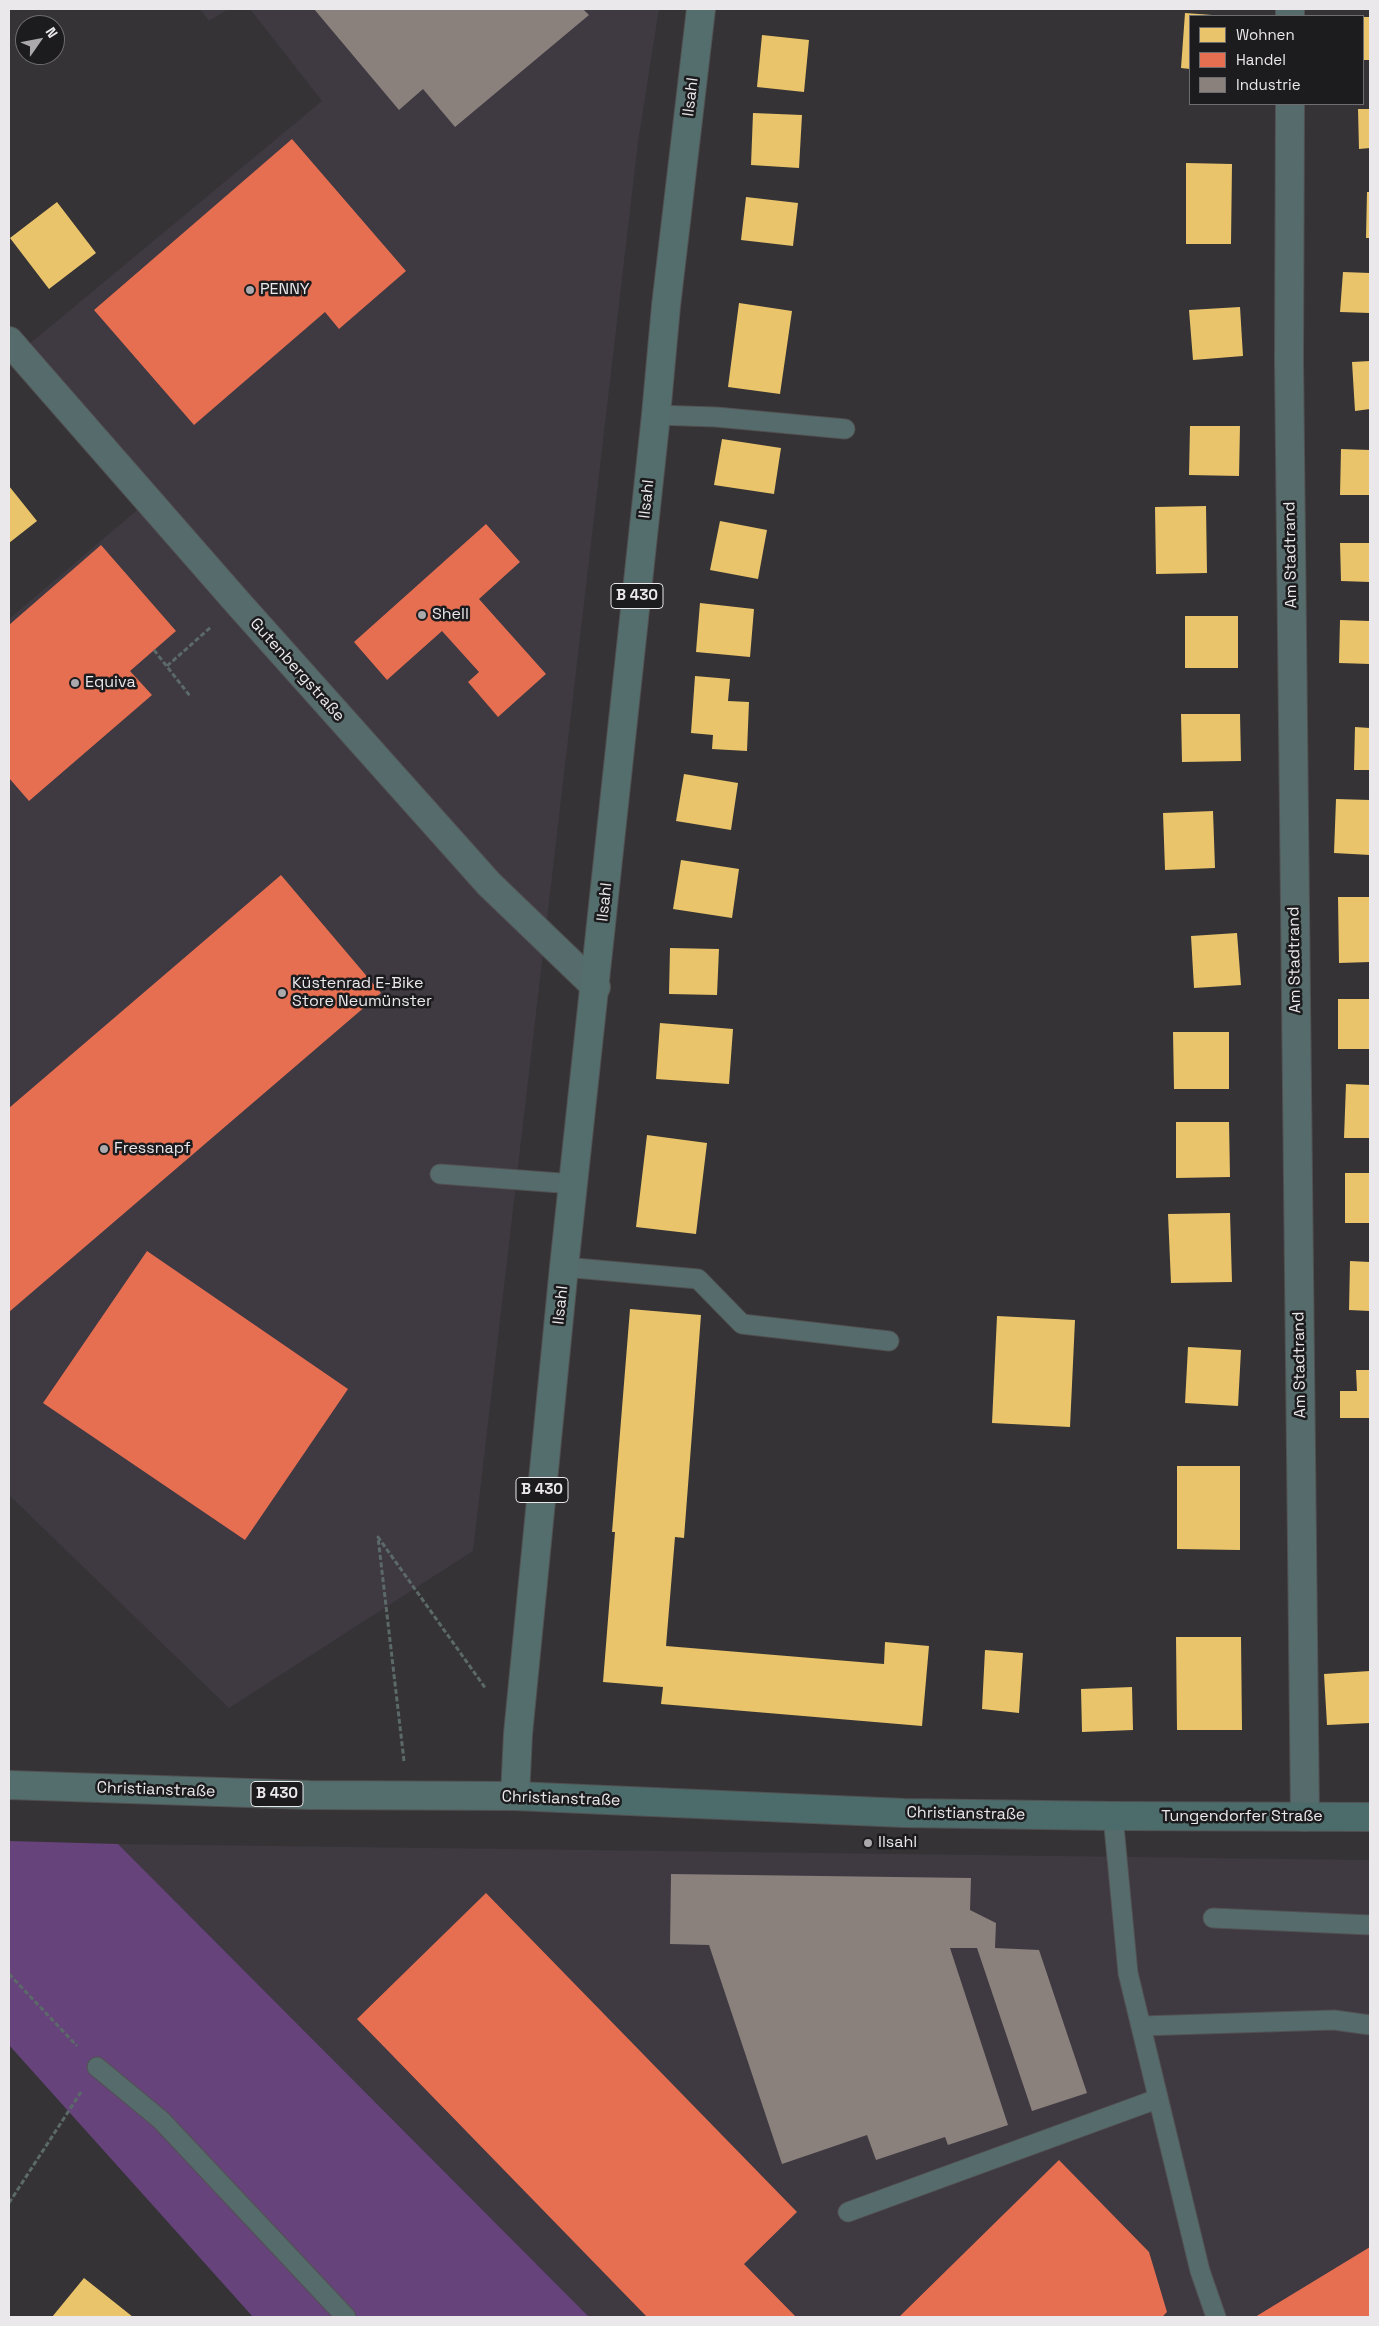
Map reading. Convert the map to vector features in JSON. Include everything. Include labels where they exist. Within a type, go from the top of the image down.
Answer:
[{"type":"main road","name":"Ilsahl","points":[[515,1796],[518,1734],[564,1267],[596,987],[666,306],[701,9]]},
{"type":"main road","name":"Christianstraße","points":[[9,1785],[408,1796],[515,1796],[660,1803],[817,1807],[904,1813],[1113,1816]]},
{"type":"main road","name":"Tungendorfer Straße","points":[[1113,1816],[1370,1817]]},
{"type":"street","name":"Am Stadtrand","points":[[1290,105],[1289,390],[1305,1817]]},
{"type":"street","name":"Gutenbergstraße","points":[[9,342],[238,603],[489,884],[596,987]]},
{"type":"lane","points":[[656,415],[716,416],[845,429]]},
{"type":"lane","points":[[440,1174],[574,1184]]},
{"type":"lane","points":[[564,1267],[698,1279],[742,1324],[889,1341]]},
{"type":"lane","points":[[1113,1816],[1128,1972],[1157,2099],[1200,2271],[1216,2317]]},
{"type":"lane","points":[[1213,1918],[1370,1925]]},
{"type":"lane","points":[[1140,2026],[1334,2020],[1370,2025]]},
{"type":"lane","points":[[98,2067],[161,2120],[346,2317]]},
{"type":"lane","points":[[848,2212],[1157,2099]]},
{"type":"path","points":[[167,666],[238,603]]},
{"type":"path","points":[[154,650],[190,696]]},
{"type":"path","points":[[408,1796],[378,1537],[518,1734]]},
{"type":"path","points":[[9,1974],[98,2067],[9,2203]]},
{"type":"shaded area","points":[[200,9],[228,9],[209,21]]},
{"type":"shaded area","points":[[250,9],[659,9],[638,142],[473,1551],[229,1708],[9,1495],[9,619],[156,494],[27,346],[322,101]]},
{"type":"shaded area","points":[[9,1841],[118,1844],[589,2317],[253,2317],[9,2045]]},
{"type":"shaded area","points":[[118,1844],[1370,1860],[1370,2317],[589,2317]]},
{"type":"building: Wohnen","points":[[1185,13],[1212,15],[1189,15],[1189,69],[1181,68]]},
{"type":"building: Wohnen","points":[[1364,17],[1370,17],[1370,60],[1364,60]]},
{"type":"building: Wohnen","points":[[762,35],[809,40],[804,92],[757,87]]},
{"type":"building: Wohnen","points":[[1358,109],[1370,109],[1370,148],[1359,149]]},
{"type":"building: Wohnen","points":[[753,113],[802,115],[799,168],[751,165]]},
{"type":"building: Wohnen","points":[[1186,163],[1232,164],[1231,244],[1186,244]]},
{"type":"building: Wohnen","points":[[1367,192],[1370,192],[1370,238],[1366,238]]},
{"type":"building: Wohnen","points":[[746,197],[798,203],[793,246],[741,240]]},
{"type":"building: Wohnen","points":[[57,202],[96,253],[49,289],[10,238]]},
{"type":"building: Wohnen","points":[[1343,272],[1370,273],[1370,313],[1340,312]]},
{"type":"building: Wohnen","points":[[739,303],[792,311],[780,394],[728,387]]},
{"type":"building: Wohnen","points":[[1240,307],[1243,356],[1193,360],[1189,310]]},
{"type":"building: Wohnen","points":[[1370,361],[1370,409],[1355,411],[1352,362]]},
{"type":"building: Wohnen","points":[[1190,426],[1240,426],[1239,476],[1189,475]]},
{"type":"building: Wohnen","points":[[722,439],[781,448],[774,494],[714,485]]},
{"type":"building: Wohnen","points":[[1341,449],[1370,450],[1370,495],[1340,495]]},
{"type":"building: Wohnen","points":[[9,486],[37,521],[9,543]]},
{"type":"building: Wohnen","points":[[1206,506],[1207,573],[1156,574],[1155,507]]},
{"type":"building: Wohnen","points":[[720,521],[767,530],[758,579],[710,570]]},
{"type":"building: Wohnen","points":[[1340,543],[1370,543],[1370,582],[1341,581]]},
{"type":"building: Wohnen","points":[[700,603],[754,609],[750,657],[696,652]]},
{"type":"building: Wohnen","points":[[1185,616],[1238,616],[1238,668],[1185,668]]},
{"type":"building: Wohnen","points":[[1340,620],[1370,621],[1370,664],[1339,663]]},
{"type":"building: Wohnen","points":[[695,676],[730,679],[728,701],[749,702],[747,751],[712,749],[713,735],[691,733]]},
{"type":"building: Wohnen","points":[[1181,714],[1240,714],[1241,761],[1182,762]]},
{"type":"building: Wohnen","points":[[1355,727],[1370,728],[1370,770],[1354,770]]},
{"type":"building: Wohnen","points":[[684,774],[738,783],[731,830],[676,821]]},
{"type":"building: Wohnen","points":[[1336,799],[1370,800],[1370,855],[1334,853]]},
{"type":"building: Wohnen","points":[[1213,811],[1215,868],[1165,870],[1163,813]]},
{"type":"building: Wohnen","points":[[681,860],[739,869],[732,918],[673,909]]},
{"type":"building: Wohnen","points":[[1338,897],[1370,897],[1370,962],[1339,963]]},
{"type":"building: Wohnen","points":[[1237,933],[1241,985],[1194,988],[1191,936]]},
{"type":"building: Wohnen","points":[[670,948],[719,949],[717,995],[669,994]]},
{"type":"building: Wohnen","points":[[1338,999],[1370,999],[1370,1049],[1338,1049]]},
{"type":"building: Wohnen","points":[[660,1023],[733,1029],[729,1084],[656,1079]]},
{"type":"building: Wohnen","points":[[1173,1032],[1229,1032],[1229,1089],[1174,1089]]},
{"type":"building: Wohnen","points":[[1346,1084],[1370,1085],[1370,1138],[1344,1138]]},
{"type":"building: Wohnen","points":[[1176,1122],[1229,1122],[1230,1177],[1176,1178]]},
{"type":"building: Wohnen","points":[[647,1135],[707,1143],[696,1234],[636,1227]]},
{"type":"building: Wohnen","points":[[1345,1173],[1370,1173],[1370,1223],[1345,1223]]},
{"type":"building: Wohnen","points":[[1230,1213],[1232,1282],[1171,1283],[1168,1214]]},
{"type":"building: Wohnen","points":[[1350,1261],[1370,1262],[1370,1311],[1349,1310]]},
{"type":"building: Wohnen","points":[[630,1309],[701,1315],[684,1538],[675,1537],[666,1646],[884,1664],[885,1642],[929,1646],[922,1726],[661,1704],[663,1687],[603,1682],[615,1532],[612,1532]]},
{"type":"building: Wohnen","points":[[997,1316],[1075,1320],[1070,1427],[992,1423]]},
{"type":"building: Wohnen","points":[[1188,1347],[1241,1350],[1238,1406],[1185,1403]]},
{"type":"building: Wohnen","points":[[1356,1370],[1370,1370],[1370,1418],[1340,1418],[1340,1391],[1357,1391]]},
{"type":"building: Wohnen","points":[[1177,1466],[1240,1466],[1240,1550],[1177,1549]]},
{"type":"building: Wohnen","points":[[1176,1637],[1241,1637],[1242,1730],[1177,1730]]},
{"type":"building: Wohnen","points":[[985,1650],[1023,1653],[1019,1713],[982,1709]]},
{"type":"building: Wohnen","points":[[1370,1671],[1370,1723],[1327,1725],[1324,1674]]},
{"type":"building: Wohnen","points":[[1132,1687],[1133,1730],[1082,1732],[1081,1689]]},
{"type":"building: Wohnen","points":[[84,2278],[133,2317],[52,2317]]},
{"type":"building: Handel","name":"PENNY","points":[[292,139],[406,271],[339,329],[325,312],[194,425],[94,310]]},
{"type":"building: Handel","name":"Shell","points":[[486,524],[520,562],[479,599],[546,674],[498,717],[468,682],[479,672],[442,631],[387,680],[354,642]]},
{"type":"building: Handel","name":"Equiva","points":[[101,545],[176,631],[130,671],[152,695],[29,801],[9,778],[9,625]]},
{"type":"building: Handel","points":[[281,875],[381,993],[9,1312],[9,1108]]},
{"type":"building: Handel","points":[[147,1251],[348,1389],[245,1540],[43,1403]]},
{"type":"building: Handel","points":[[486,1893],[797,2212],[744,2264],[796,2317],[647,2317],[357,2019]]},
{"type":"building: Handel","points":[[1059,2160],[1149,2252],[1167,2312],[1162,2317],[899,2317]]},
{"type":"building: Handel","points":[[1370,2247],[1370,2317],[1255,2317]]},
{"type":"building: Industrie","points":[[314,9],[583,9],[589,15],[455,127],[423,89],[399,110]]},
{"type":"building: Industrie","points":[[671,1874],[971,1878],[970,1910],[996,1923],[995,1948],[1039,1950],[1087,2093],[1032,2111],[977,1948],[950,1948],[1008,2125],[948,2145],[945,2137],[876,2160],[867,2135],[782,2164],[709,1945],[670,1944]]},
{"type":"place","name":"PENNY","points":[[250,290]]},
{"type":"place","name":"Shell","points":[[422,615]]},
{"type":"place","name":"Equiva","points":[[75,683]]},
{"type":"place","name":"Küstenrad E-Bike Store Neumünster","points":[[282,993]]},
{"type":"place","name":"Fressnapf","points":[[104,1149]]},
{"type":"place","name":"Ilsahl","points":[[868,1843]]}]
